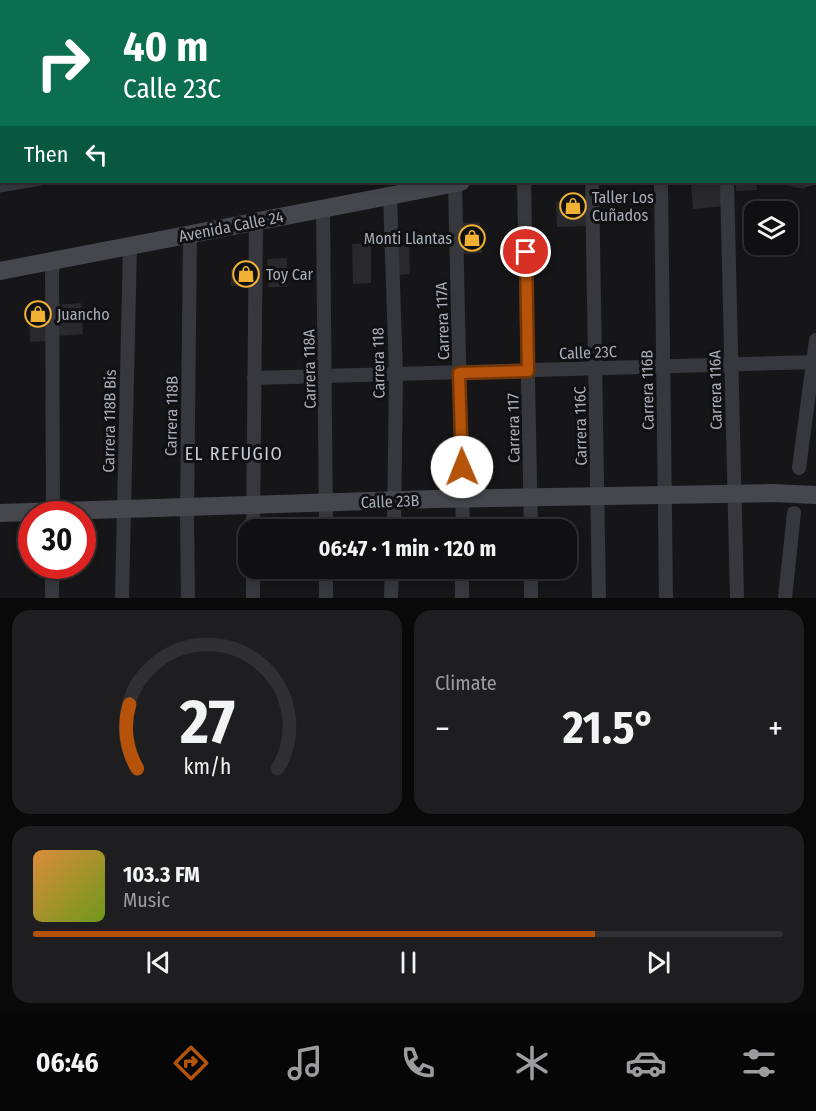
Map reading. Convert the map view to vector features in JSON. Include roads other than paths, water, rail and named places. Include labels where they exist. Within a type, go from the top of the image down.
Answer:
[{"type":"street","name":"Avenida Calle 24","points":[[0,271],[453,183]]},
{"type":"street","name":"Carrera 117A","points":[[458,183],[459,373],[463,519]]},
{"type":"street","name":"Carrera 117","points":[[524,183],[531,519]]},
{"type":"street","name":"Carrera 116C","points":[[592,183],[599,598]]},
{"type":"street","name":"Carrera 116B","points":[[661,183],[666,598]]},
{"type":"street","name":"Carrera 116A","points":[[727,183],[737,598]]},
{"type":"street","name":"Carrera 118","points":[[390,195],[396,374],[394,519]]},
{"type":"street","name":"Carrera 118A","points":[[323,208],[326,519]]},
{"type":"street","points":[[253,519],[256,221]]},
{"type":"street","name":"Carrera 118B","points":[[188,598],[190,234]]},
{"type":"street","name":"Carrera 118B Bis","points":[[122,598],[130,246]]},
{"type":"street","points":[[52,261],[53,501]]},
{"type":"street","points":[[799,468],[816,340]]},
{"type":"street","name":"Calle 23C","points":[[254,378],[814,362]]},
{"type":"street","name":"Calle 23B","points":[[96,511],[598,496],[816,495]]},
{"type":"street","name":"Calle 23B","points":[[0,513],[18,513]]},
{"type":"street","points":[[784,598],[794,513]]},
{"type":"street","points":[[52,579],[52,598]]},
{"type":"street","points":[[253,579],[253,598]]},
{"type":"street","points":[[326,579],[326,598]]},
{"type":"street","points":[[391,598],[392,579]]},
{"type":"street","points":[[462,579],[462,598]]},
{"type":"street","points":[[531,579],[531,598]]},
{"type":"lane","points":[[0,189],[35,183]]},
{"type":"place","name":"Taller Los Cuñados","points":[[573,206]]},
{"type":"place","name":"Monti Llantas","points":[[472,238]]},
{"type":"place","name":"Toy Car","points":[[246,274]]},
{"type":"place","name":"Juancho","points":[[38,314]]},
{"type":"district","name":"EL REFUGIO","points":[[234,454]]}]
